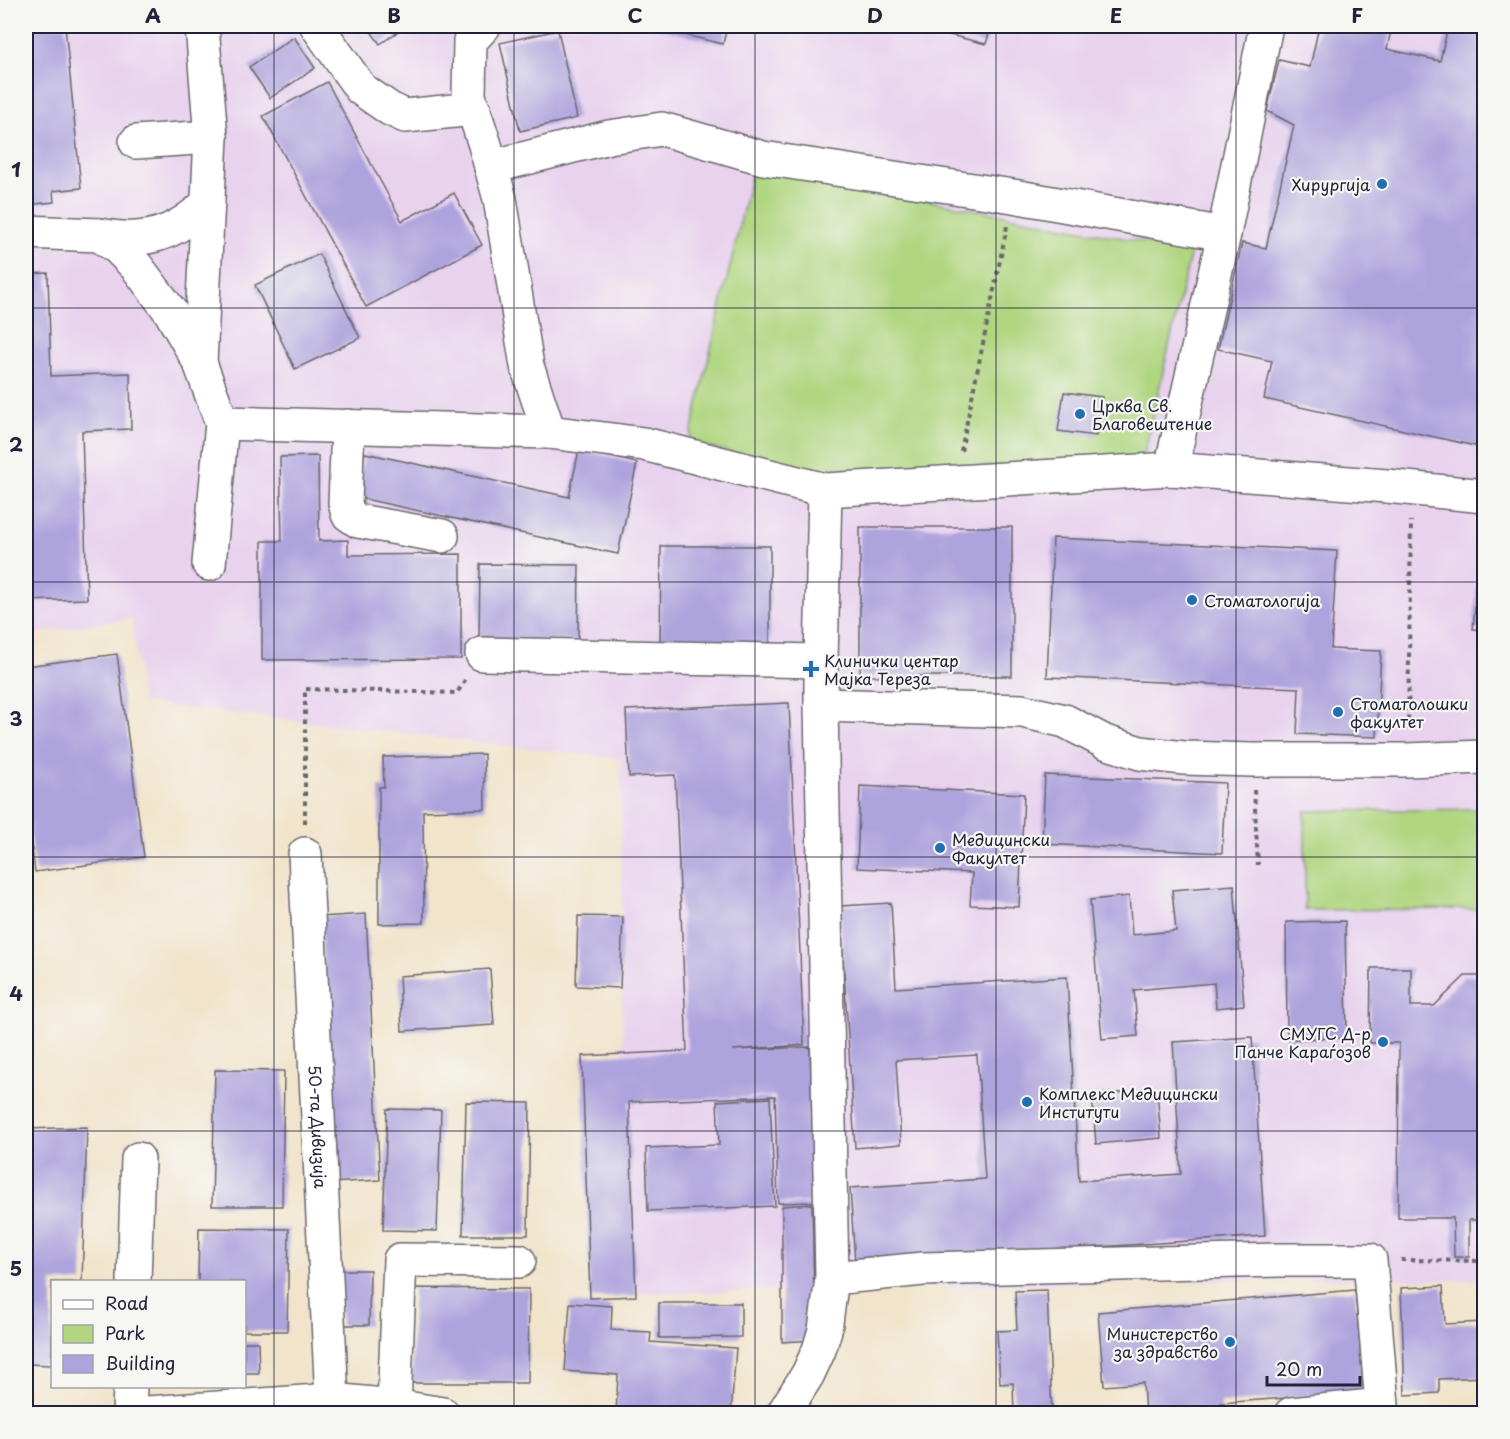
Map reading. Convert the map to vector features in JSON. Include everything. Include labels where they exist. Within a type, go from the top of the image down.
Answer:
[{"type":"street","points":[[200,363],[211,137],[202,26]]},
{"type":"street","points":[[317,26],[361,89],[390,109],[405,116],[474,109]]},
{"type":"street","points":[[484,26],[470,41],[470,96],[500,199],[527,366],[549,432]]},
{"type":"street","points":[[1171,469],[1224,234],[1266,26]]},
{"type":"street","points":[[491,167],[609,137],[662,129],[763,158],[1013,196],[1224,234]]},
{"type":"street","points":[[136,142],[211,137]]},
{"type":"street","points":[[26,232],[139,239],[177,227],[208,203]]},
{"type":"street","points":[[99,235],[117,247],[137,267],[170,311],[200,363],[222,423],[209,564]]},
{"type":"street","points":[[222,423],[549,432],[644,444],[825,490],[1171,469],[1485,496]]},
{"type":"street","points":[[348,426],[345,503],[348,514],[358,521],[442,536]]},
{"type":"street","points":[[783,1413],[808,1374],[819,1350],[825,1330],[832,1278],[821,705],[825,490]]},
{"type":"street","points":[[482,654],[821,661]]},
{"type":"street","points":[[821,705],[1022,711],[1065,721],[1105,742],[1140,753],[1184,758],[1407,760],[1485,757]]},
{"type":"street","name":"50-та Дивизија","points":[[305,854],[332,1400]]},
{"type":"street","points":[[134,1280],[138,1160]]},
{"type":"street","points":[[394,1406],[400,1260],[519,1261]]},
{"type":"street","points":[[832,1278],[923,1269],[1279,1260],[1370,1260],[1382,1405],[1291,1413]]},
{"type":"street","points":[[130,1388],[131,1413],[332,1400],[443,1413]]},
{"type":"path","points":[[955,483],[1013,196]]},
{"type":"path","points":[[1407,760],[1412,489]]},
{"type":"path","points":[[305,854],[305,689],[457,693],[482,654]]},
{"type":"path","points":[[1252,760],[1258,866]]},
{"type":"path","points":[[1370,1260],[1485,1261]]},
{"type":"shaded area","name":"Клинички центар Мајка Тереза","points":[[26,26],[1484,26],[1484,1280],[1292,1279],[624,1294],[621,759],[142,703],[132,618],[26,635]]},
{"type":"green space","points":[[753,167],[1191,251],[1143,459],[826,474],[689,443]]},
{"type":"green space","points":[[1484,809],[1484,909],[1305,910],[1305,811]]},
{"type":"building","points":[[26,26],[65,26],[81,188],[53,191],[54,202],[26,205]]},
{"type":"building","points":[[367,26],[406,26],[380,44]]},
{"type":"building","points":[[649,26],[727,26],[723,44]]},
{"type":"building","points":[[914,26],[991,26],[986,44]]},
{"type":"building","name":"Хирургија","points":[[1319,26],[1392,26],[1387,49],[1440,61],[1448,26],[1484,26],[1484,448],[1264,399],[1272,361],[1218,349],[1242,243],[1266,248],[1294,125],[1267,111],[1279,60],[1310,67]]},
{"type":"building","points":[[558,30],[577,118],[520,131],[500,43]]},
{"type":"building","points":[[294,37],[315,68],[270,98],[249,67]]},
{"type":"building","points":[[327,82],[402,221],[454,193],[482,245],[366,307],[263,116]]},
{"type":"building","points":[[319,254],[360,338],[295,369],[255,285]]},
{"type":"building","points":[[48,273],[51,376],[130,373],[131,429],[82,431],[87,599],[26,601],[26,274]]},
{"type":"building","name":"Црква Св. Благовештение","points":[[1064,392],[1102,397],[1096,436],[1058,431]]},
{"type":"building","points":[[579,450],[637,463],[618,554],[355,497],[365,453],[569,497]]},
{"type":"building","points":[[318,456],[319,541],[348,540],[348,555],[461,554],[461,659],[262,660],[262,541],[282,541],[280,457]]},
{"type":"building","points":[[860,527],[1012,527],[1012,676],[860,676]]},
{"type":"building","name":"Стоматологија","points":[[1053,538],[1337,551],[1331,649],[1381,651],[1377,737],[1297,734],[1299,688],[1047,677]]},
{"type":"building","points":[[661,546],[770,546],[770,651],[660,651]]},
{"type":"building","points":[[480,564],[579,565],[578,641],[479,641]]},
{"type":"building","points":[[1478,573],[1484,574],[1484,630],[1473,629]]},
{"type":"building","points":[[117,654],[144,857],[35,872],[26,801],[26,666]]},
{"type":"building","points":[[789,703],[804,1045],[733,1050],[810,1047],[815,1202],[778,1203],[775,1096],[629,1102],[636,1296],[590,1298],[582,1056],[687,1051],[675,775],[629,777],[626,710]]},
{"type":"building","points":[[484,754],[485,809],[423,811],[424,923],[379,924],[379,787],[384,787],[383,757]]},
{"type":"building","points":[[1045,775],[1225,783],[1222,853],[1042,844]]},
{"type":"building","name":"Медицински Факултет","points":[[860,786],[1024,794],[1019,907],[970,905],[972,873],[857,868]]},
{"type":"building","points":[[1234,885],[1244,1005],[1216,1008],[1214,983],[1134,990],[1138,1036],[1102,1039],[1090,900],[1129,896],[1132,935],[1176,931],[1172,890]]},
{"type":"building","name":"Комплекс Медицински Институти","points":[[891,903],[896,988],[1067,977],[1079,1181],[1181,1174],[1173,1042],[1252,1037],[1265,1236],[855,1263],[850,1188],[985,1179],[977,1055],[896,1060],[901,1144],[855,1148],[840,906]]},
{"type":"building","points":[[366,914],[380,1180],[331,1183],[321,917]]},
{"type":"building","points":[[578,916],[623,917],[620,988],[576,986]]},
{"type":"building","points":[[1345,921],[1347,1038],[1287,1039],[1286,922]]},
{"type":"building","points":[[1371,968],[1411,968],[1411,1006],[1434,1006],[1465,976],[1484,976],[1484,1220],[1469,1220],[1469,1257],[1454,1257],[1453,1218],[1398,1218],[1399,1043],[1370,1043]]},
{"type":"building","points":[[490,969],[494,1025],[402,1031],[399,976]]},
{"type":"building","points":[[215,1070],[284,1071],[282,1206],[212,1206]]},
{"type":"building","points":[[1157,1090],[1161,1138],[1096,1144],[1092,1095]]},
{"type":"building","points":[[770,1098],[775,1206],[648,1211],[646,1148],[719,1145],[717,1101]]},
{"type":"building","points":[[466,1102],[530,1103],[528,1235],[463,1235]]},
{"type":"building","points":[[387,1109],[441,1110],[437,1231],[383,1230]]},
{"type":"building","points":[[87,1127],[82,1280],[51,1280],[51,1365],[26,1364],[26,1129]]},
{"type":"building","points":[[812,1204],[815,1340],[782,1342],[782,1206]]},
{"type":"building","points":[[199,1228],[289,1229],[287,1331],[246,1331],[246,1280],[198,1280]]},
{"type":"building","points":[[341,1270],[370,1270],[369,1325],[341,1325]]},
{"type":"building","points":[[1443,1286],[1445,1324],[1484,1322],[1484,1377],[1439,1379],[1439,1393],[1405,1395],[1401,1288]]},
{"type":"building","points":[[413,1288],[529,1289],[528,1383],[412,1383]]},
{"type":"building","points":[[1047,1290],[1052,1414],[1014,1414],[1013,1383],[1000,1384],[997,1331],[1017,1330],[1015,1291]]},
{"type":"building","name":"Министерство за здравство","points":[[1355,1290],[1364,1392],[1221,1403],[1221,1414],[1145,1414],[1143,1383],[1104,1386],[1098,1312]]},
{"type":"building","points":[[570,1303],[612,1306],[611,1330],[651,1332],[650,1342],[736,1348],[731,1414],[616,1414],[618,1375],[565,1371]]},
{"type":"building","points":[[659,1303],[741,1303],[741,1337],[659,1338]]},
{"type":"building","points":[[246,1342],[258,1342],[259,1373],[246,1373]]},
{"type":"place","name":"Хирургија","points":[[1382,184]]},
{"type":"place","name":"Црква Св. Благовештение","points":[[1080,414]]},
{"type":"place","name":"Стоматологија","points":[[1192,600]]},
{"type":"place","name":"Клинички центар Мајка Тереза","points":[[811,669]]},
{"type":"place","name":"Стоматолошки факултет","points":[[1338,712]]},
{"type":"place","name":"Медицински Факултет","points":[[940,848]]},
{"type":"place","name":"СМУГС Д-р Панче Караѓозов","points":[[1383,1042]]},
{"type":"place","name":"Комплекс Медицински Институти","points":[[1027,1102]]},
{"type":"place","name":"Министерство за здравство","points":[[1230,1342]]}]
